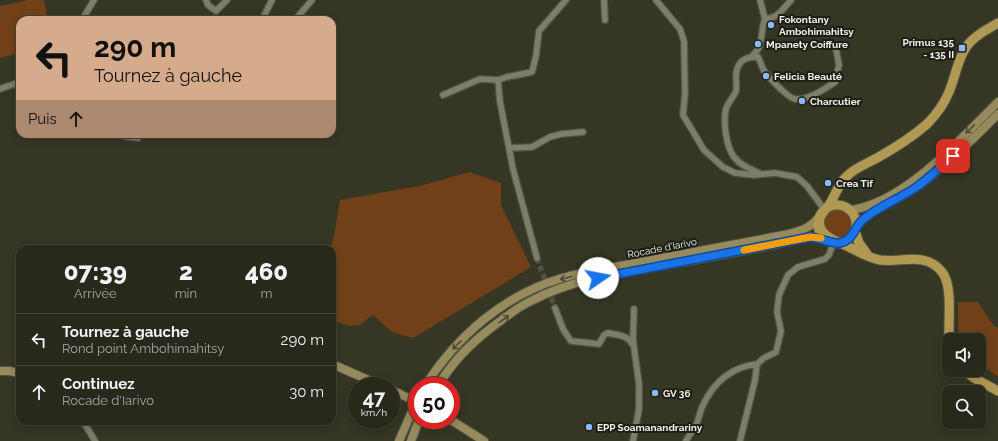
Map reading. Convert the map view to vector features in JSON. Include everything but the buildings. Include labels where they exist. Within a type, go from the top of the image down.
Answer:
[{"type":"main road","points":[[998,23],[973,40],[966,48],[960,59],[949,92],[935,117],[906,141],[854,170],[842,181],[820,218],[821,229],[833,242],[846,241],[852,237],[856,229],[866,217],[918,186],[998,114]]},
{"type":"main road","points":[[949,333],[948,284],[944,273],[935,265],[913,258],[885,261],[870,257],[833,242],[818,230],[824,211],[834,204],[848,208],[863,208],[914,180],[934,164],[998,102]]},
{"type":"main road","points":[[842,181],[841,194],[848,208],[856,217],[856,229],[859,243],[870,257]]},
{"type":"main road","name":"Rocade d'Iarivo","points":[[431,377],[454,347],[476,326],[502,305],[529,290],[562,278],[789,234],[814,224],[824,211]]},
{"type":"main road","name":"Rocade d'Iarivo","points":[[444,377],[456,361],[484,333],[530,302],[572,284],[606,276],[810,237],[833,242]]},
{"type":"main road","points":[[336,366],[362,377]]},
{"type":"main road","points":[[0,371],[9,370],[16,372]]},
{"type":"main road","points":[[973,377],[998,391]]},
{"type":"main road","points":[[399,441],[408,421]]},
{"type":"main road","points":[[460,426],[484,441]]},
{"type":"main road","points":[[411,441],[416,429]]},
{"type":"street","points":[[84,16],[94,0]]},
{"type":"street","points":[[206,0],[208,5],[216,11],[227,0]]},
{"type":"street","points":[[264,16],[272,0]]},
{"type":"street","points":[[298,16],[312,0]]},
{"type":"street","points":[[443,95],[480,79],[498,80],[532,72],[536,56],[539,31],[566,0]]},
{"type":"street","points":[[604,0],[605,20]]},
{"type":"street","points":[[656,0],[680,29],[684,41],[685,94],[683,114],[695,137],[704,150],[723,167],[735,173],[775,173],[797,177],[807,186],[824,211]]},
{"type":"street","points":[[760,0],[765,19],[762,26],[758,49],[752,56],[743,60],[737,67],[736,90],[726,109],[725,126],[729,148],[733,157],[741,164],[760,174]]},
{"type":"street","points":[[765,19],[773,18],[791,0]]},
{"type":"street","points":[[752,56],[758,57],[763,69],[792,98],[801,98],[823,91],[835,82],[839,65],[836,49]]},
{"type":"street","points":[[498,80],[500,102],[519,194],[537,258]]},
{"type":"street","points":[[0,89],[16,83]]},
{"type":"street","points":[[510,148],[532,147],[550,137],[561,134],[583,132]]},
{"type":"street","points":[[686,441],[713,388],[726,376],[744,366],[757,364],[764,358],[776,352],[781,331],[777,312],[779,295],[788,275],[798,267],[825,259],[829,255],[833,242]]},
{"type":"street","points":[[555,308],[563,329],[571,341],[599,344],[604,335],[608,333],[628,338],[634,350]]},
{"type":"street","points":[[633,441],[639,409],[639,384],[633,340],[634,309]]},
{"type":"street","points":[[740,441],[755,380],[757,364]]},
{"type":"street","points":[[85,425],[95,441]]},
{"type":"shaded area","points":[[28,0],[44,0],[47,16],[16,16],[16,54],[0,58],[0,6]]},
{"type":"shaded area","points":[[469,172],[501,183],[501,205],[531,267],[413,338],[392,332],[373,315],[360,325],[349,326],[336,321],[336,245],[331,245],[340,200],[424,185]]},
{"type":"shaded area","points":[[837,209],[847,213],[851,222],[849,232],[840,238],[830,236],[823,222],[827,213]]},
{"type":"shaded area","points":[[958,302],[978,302],[994,326],[998,328],[998,377],[986,368],[986,333],[958,333]]},
{"type":"tunnel","points":[[537,258],[555,308]]},
{"type":"slow traffic","points":[[744,250],[810,237],[821,238]]},
{"type":"place","name":"Fokontany Ambohimahitsy","points":[[771,25]]},
{"type":"place","name":"Mpanety Coiffure","points":[[758,44]]},
{"type":"place","name":"Primus 135 - 135 II","points":[[962,48]]},
{"type":"place","name":"Felicia Beauté","points":[[766,76]]},
{"type":"place","name":"Charcutier","points":[[802,101]]},
{"type":"place","name":"Crea Tif","points":[[828,183]]},
{"type":"place","name":"GV 36","points":[[655,393]]},
{"type":"place","name":"EPP Soamanandrariny","points":[[589,427]]},
{"type":"route","points":[[598,278],[810,237],[833,243],[846,241],[852,237],[856,226],[861,220],[918,186],[953,156]]}]
